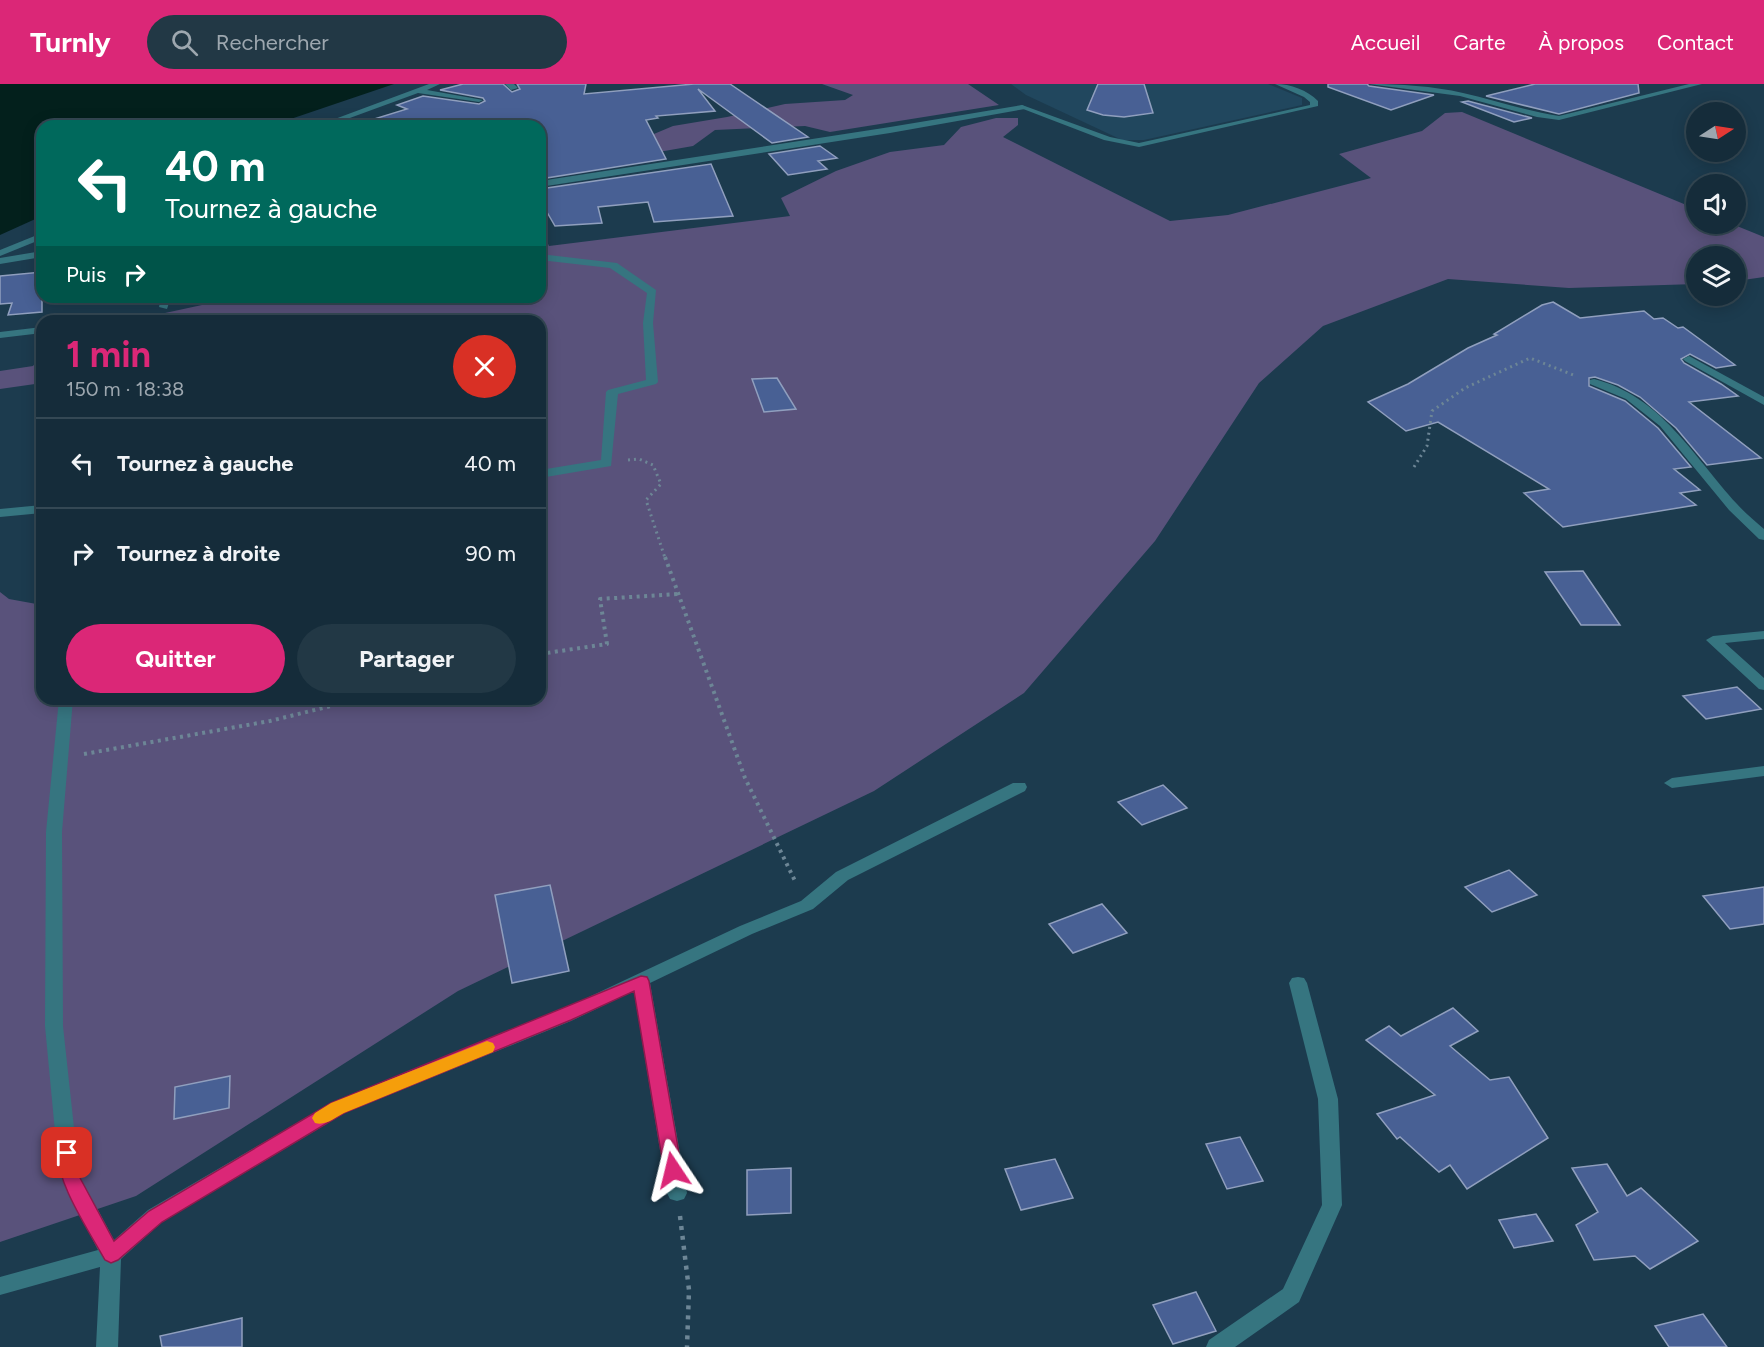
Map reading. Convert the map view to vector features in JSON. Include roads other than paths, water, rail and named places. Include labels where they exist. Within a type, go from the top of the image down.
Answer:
[{"type":"street","points":[[337,120],[436,84]]},
{"type":"street","points":[[418,91],[480,100]]},
{"type":"street","points":[[546,183],[878,132],[1022,107]]},
{"type":"street","points":[[0,254],[36,239]]},
{"type":"street","points":[[0,261],[36,255]]},
{"type":"street","points":[[546,258],[613,265],[652,292],[648,323],[652,382],[612,392],[607,463],[546,473]]},
{"type":"street","points":[[0,334],[36,331]]},
{"type":"street","points":[[1689,359],[1764,402]]},
{"type":"street","points":[[1594,382],[1630,397],[1665,424],[1733,507],[1764,536]]},
{"type":"street","points":[[0,513],[36,510]]},
{"type":"street","points":[[1764,635],[1713,640],[1764,686]]},
{"type":"street","points":[[65,705],[54,832],[54,1026],[69,1174],[111,1255],[106,1347]]},
{"type":"street","points":[[1672,783],[1764,771]]},
{"type":"street","points":[[0,1286],[111,1255],[155,1216],[338,1108],[565,1016],[746,930],[807,905],[842,876],[1019,787]]},
{"type":"street","points":[[641,981],[677,1193]]},
{"type":"street","points":[[1217,1347],[1290,1295],[1332,1205],[1328,1099],[1298,983]]},
{"type":"lane","points":[[1022,107],[1036,110],[1116,143],[1139,145],[1314,106],[1314,101],[1307,95],[1279,84]]},
{"type":"lane","points":[[1373,84],[1460,94],[1537,115],[1559,118],[1698,84]]}]
